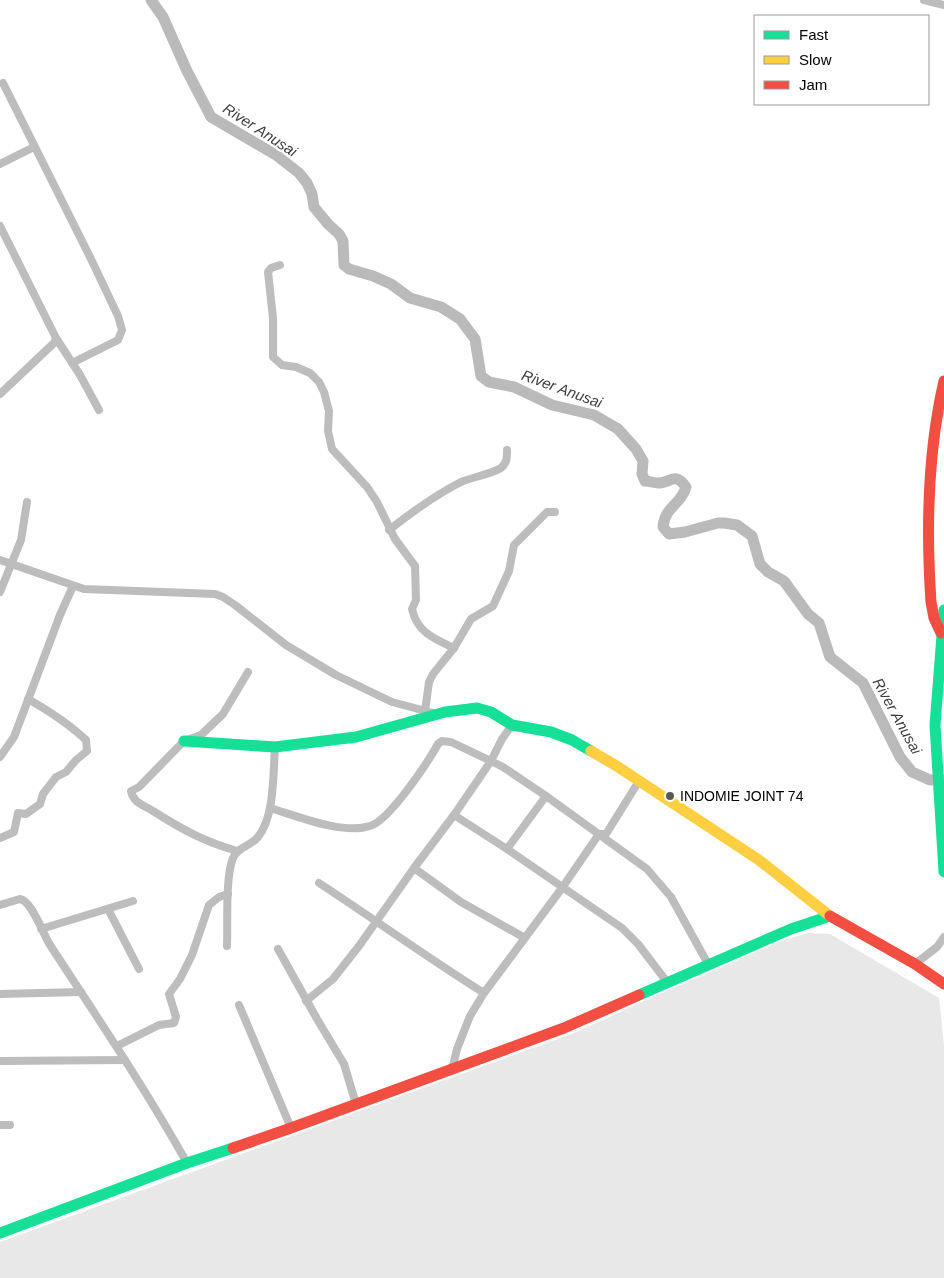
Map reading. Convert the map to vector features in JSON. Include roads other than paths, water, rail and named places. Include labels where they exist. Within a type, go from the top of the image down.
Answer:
[{"type":"street","points":[[924,0],[944,5]]},
{"type":"street","points":[[2,83],[91,259],[118,316],[122,330],[118,340],[72,364]]},
{"type":"street","points":[[0,164],[34,147]]},
{"type":"street","points":[[0,226],[56,338],[99,410]]},
{"type":"street","points":[[280,265],[271,268],[268,272],[272,312],[273,356],[282,365],[305,369],[319,382],[328,402],[328,431],[332,449],[367,486],[377,502],[389,530],[415,566],[416,600],[412,609],[416,624],[431,638],[454,648]]},
{"type":"street","points":[[0,394],[54,343],[56,338]]},
{"type":"street","points":[[941,633],[935,625],[932,611],[928,536],[933,440],[944,382]]},
{"type":"street","points":[[389,530],[428,501],[458,484],[500,468],[506,463],[508,450]]},
{"type":"street","points":[[0,592],[21,540],[27,502]]},
{"type":"street","points":[[425,711],[430,679],[454,648],[471,619],[493,606],[509,571],[514,545],[547,512],[555,512]]},
{"type":"street","points":[[0,560],[73,586],[91,590],[215,594],[235,605],[286,645],[321,666],[392,702],[437,714]]},
{"type":"street","points":[[0,757],[14,737],[60,615],[73,586]]},
{"type":"street","points":[[944,610],[935,725],[943,816],[944,872]]},
{"type":"street","points":[[237,850],[214,844],[177,827],[134,800],[131,791],[140,787],[184,740],[201,735],[222,714],[248,672]]},
{"type":"street","points":[[0,838],[14,832],[18,813],[26,814],[40,804],[43,794],[56,777],[66,772],[87,751],[86,740],[79,733],[28,699]]},
{"type":"street","points":[[184,740],[275,748],[356,737],[437,714],[477,708],[491,712],[512,725],[551,732],[572,740],[639,781],[759,860],[830,916],[915,964],[944,984]]},
{"type":"street","points":[[306,1001],[333,979],[378,922],[414,868],[454,815],[491,761],[502,739],[512,725]]},
{"type":"street","points":[[270,808],[335,826],[363,828],[372,826],[392,809],[438,744],[446,741],[463,746],[503,767],[647,869],[671,897],[708,964]]},
{"type":"street","points":[[227,946],[229,871],[237,850],[258,838],[268,816],[275,748]]},
{"type":"street","points":[[599,834],[606,834],[639,781]]},
{"type":"street","points":[[507,849],[546,796]]},
{"type":"street","points":[[454,815],[622,928],[638,944],[667,982]]},
{"type":"street","points":[[452,1070],[457,1049],[470,1016],[484,993],[562,888],[599,834]]},
{"type":"street","points":[[414,868],[461,902],[525,938]]},
{"type":"street","points":[[319,882],[430,959],[484,993]]},
{"type":"street","points":[[117,1046],[159,1025],[174,1023],[176,1017],[170,994],[180,980],[192,955],[209,905],[219,897],[228,894]]},
{"type":"street","points":[[0,904],[13,900],[25,900],[28,902],[41,929],[156,1108],[187,1163]]},
{"type":"street","points":[[41,929],[133,901]]},
{"type":"street","points":[[108,909],[139,969]]},
{"type":"street","points":[[0,1233],[187,1163],[291,1128],[564,1028],[791,929],[830,916]]},
{"type":"street","points":[[915,964],[937,947],[944,938]]},
{"type":"street","points":[[278,949],[306,1001],[344,1064],[356,1104]]},
{"type":"street","points":[[0,994],[81,992]]},
{"type":"street","points":[[239,1005],[291,1128]]},
{"type":"street","points":[[0,1061],[125,1060]]},
{"type":"street","points":[[0,1125],[10,1125]]},
{"type":"waterway","name":"River Anusai","points":[[151,0],[163,17],[187,71],[211,117],[276,155],[299,173],[307,183],[312,194],[314,207],[343,241],[344,265],[349,269],[391,284],[410,298],[441,307],[460,319],[475,339],[481,376],[489,382],[514,387],[552,405],[594,415],[618,429],[636,449],[643,461],[642,474],[645,481],[663,483],[676,479],[686,487],[681,498],[664,520],[663,527],[669,534],[724,523],[737,525],[752,536],[760,564],[768,572],[784,581],[808,614],[819,623],[830,657],[863,683],[900,757],[912,772],[930,780],[944,780]]},
{"type":"place","name":"INDOMIE JOINT 74","points":[[670,796]]}]
